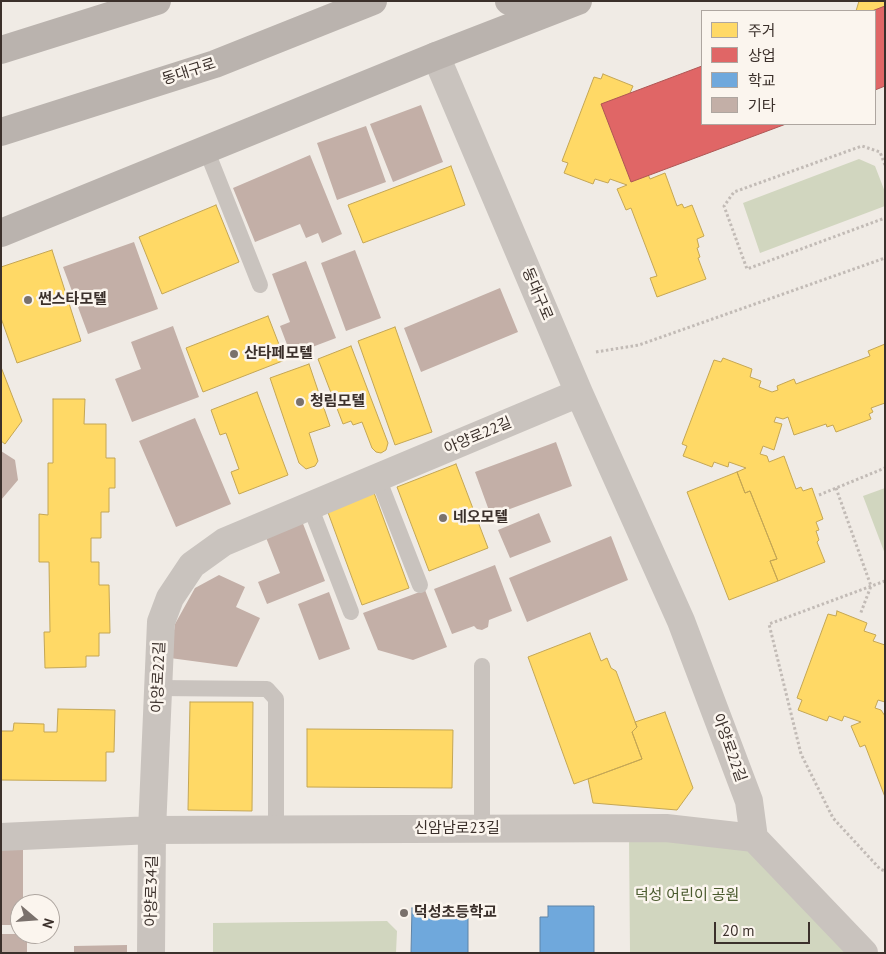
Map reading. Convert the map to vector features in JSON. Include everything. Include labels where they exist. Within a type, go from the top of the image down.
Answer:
[{"type":"main road","points":[[1,50],[157,1]]},
{"type":"main road","name":"동대구로","points":[[1,132],[215,64],[373,1]]},
{"type":"main road","points":[[509,1],[572,4]]},
{"type":"main road","points":[[1,233],[436,56],[572,4]]},
{"type":"street","name":"동대구로","points":[[436,56],[579,393]]},
{"type":"street","name":"아양로22길","points":[[152,830],[161,622],[170,598],[192,565],[224,542],[579,393],[681,621],[749,801],[754,838]]},
{"type":"street","name":"신암남로23길","points":[[1,837],[152,830],[666,828],[754,838]]},
{"type":"street","name":"아양로34길","points":[[151,953],[152,830]]},
{"type":"street","points":[[754,838],[864,953]]},
{"type":"lane","points":[[206,149],[260,285]]},
{"type":"lane","points":[[378,478],[420,585]]},
{"type":"lane","points":[[310,506],[351,612]]},
{"type":"lane","points":[[482,666],[482,829]]},
{"type":"lane","points":[[158,688],[267,689],[276,699],[276,829]]},
{"type":"path","points":[[885,165],[880,152],[862,146],[734,192],[724,206],[747,269],[885,218]]},
{"type":"path","points":[[596,352],[639,345],[885,258]]},
{"type":"path","points":[[819,495],[885,468]]},
{"type":"path","points":[[836,488],[871,586],[860,615]]},
{"type":"path","points":[[885,580],[769,624],[801,754],[833,818],[880,869],[885,871]]},
{"type":"green space","points":[[859,159],[875,166],[885,192],[885,206],[760,253],[743,203]]},
{"type":"green space","points":[[885,488],[885,554],[863,496]]},
{"type":"green space","name":"덕성 어린이 공원","points":[[629,836],[750,844],[854,953],[630,953]]},
{"type":"green space","points":[[387,921],[397,931],[396,953],[213,953],[213,923]]},
{"type":"building: 주거","points":[[859,1],[885,1],[885,77],[876,73],[876,10],[856,10]]},
{"type":"building: 주거","points":[[603,74],[633,86],[630,93],[642,98],[639,104],[653,109],[659,107],[657,103],[675,96],[677,100],[701,91],[701,125],[752,125],[754,129],[749,131],[751,136],[716,149],[714,142],[708,144],[706,140],[675,152],[668,134],[663,136],[657,134],[655,139],[663,141],[654,166],[644,163],[641,170],[647,172],[650,179],[665,173],[677,206],[682,204],[684,208],[692,205],[704,236],[697,239],[699,247],[697,248],[700,257],[698,258],[706,279],[657,297],[650,278],[657,276],[631,208],[626,210],[617,189],[627,185],[610,179],[608,183],[595,179],[593,184],[564,173],[568,163],[562,161],[594,77],[601,79]]},
{"type":"building: 주거","points":[[451,166],[465,205],[363,243],[348,205]]},
{"type":"building: 주거","points":[[216,205],[239,262],[162,294],[139,237]]},
{"type":"building: 주거","points":[[52,250],[81,341],[17,363],[1,318],[1,267]]},
{"type":"building: 주거","points":[[268,316],[285,360],[203,392],[186,348]]},
{"type":"building: 주거","points":[[395,327],[432,432],[395,445],[358,341]]},
{"type":"building: 주거","points":[[885,344],[885,403],[871,408],[873,412],[869,414],[871,419],[836,432],[833,425],[827,427],[826,424],[794,435],[788,417],[783,419],[776,417],[774,422],[782,424],[774,450],[763,446],[760,454],[767,456],[769,462],[784,456],[796,489],[801,487],[803,491],[812,488],[823,519],[816,522],[819,530],[816,531],[819,540],[817,542],[825,562],[778,581],[770,561],[777,559],[750,491],[745,493],[737,472],[746,468],[729,462],[728,467],[714,462],[712,467],[683,456],[687,446],[682,444],[714,360],[721,362],[723,358],[752,369],[750,377],[761,381],[759,387],[772,392],[778,390],[777,386],[794,379],[796,384],[870,356],[868,351]]},
{"type":"building: 주거","points":[[351,346],[388,443],[386,450],[381,453],[376,452],[372,448],[362,422],[353,425],[351,421],[343,424],[318,359]]},
{"type":"building: 주거","name":"청림모텔","points":[[309,364],[330,426],[309,433],[318,461],[315,466],[306,469],[299,463],[270,378]]},
{"type":"building: 주거","points":[[1,367],[22,421],[5,444],[1,441]]},
{"type":"building: 주거","points":[[257,392],[288,475],[239,494],[231,472],[239,469],[226,433],[220,435],[211,410]]},
{"type":"building: 주거","points":[[53,399],[85,399],[84,424],[106,424],[106,458],[115,458],[115,488],[109,488],[109,512],[101,512],[101,538],[91,538],[91,562],[99,562],[99,585],[109,585],[110,633],[99,633],[99,656],[86,656],[86,667],[45,668],[44,632],[50,632],[49,562],[39,562],[39,514],[48,515],[48,463],[53,463]]},
{"type":"building: 주거","name":"네오모텔","points":[[456,464],[488,548],[429,571],[397,487]]},
{"type":"building: 주거","points":[[737,472],[745,493],[750,491],[777,559],[770,561],[778,581],[729,600],[687,492]]},
{"type":"building: 주거","points":[[373,490],[409,588],[362,605],[326,507]]},
{"type":"building: 주거","points":[[837,611],[867,623],[864,631],[876,635],[873,641],[885,645],[885,702],[878,700],[875,708],[881,710],[885,716],[885,797],[865,745],[860,747],[851,726],[861,722],[844,716],[842,721],[829,716],[827,721],[798,710],[802,700],[797,698],[828,614],[836,616]]},
{"type":"building: 주거","points":[[590,633],[601,661],[607,658],[611,668],[616,671],[637,727],[632,732],[642,759],[574,784],[528,657]]},
{"type":"building: 주거","points":[[190,702],[253,702],[252,811],[188,810]]},
{"type":"building: 주거","points":[[58,709],[115,710],[114,752],[106,752],[106,781],[1,780],[1,731],[13,731],[14,723],[44,724],[44,732],[57,732]]},
{"type":"building: 주거","points":[[665,712],[693,788],[677,810],[593,803],[588,779],[642,759],[632,732],[637,727],[635,722]]},
{"type":"building: 주거","points":[[307,729],[453,730],[452,788],[307,787]]},
{"type":"building: 상업","points":[[885,6],[885,86],[876,90],[876,10]]},
{"type":"building: 상업","points":[[701,66],[701,125],[783,125],[631,182],[601,104]]},
{"type":"building: 학교","points":[[548,906],[594,906],[594,953],[540,953],[540,917],[548,917]]},
{"type":"building: 학교","points":[[412,908],[468,908],[468,953],[411,953]]},
{"type":"building: 기타","points":[[421,105],[443,162],[393,182],[370,124]]},
{"type":"building: 기타","points":[[366,126],[386,182],[337,200],[317,143]]},
{"type":"building: 기타","points":[[310,155],[342,234],[322,243],[318,233],[306,238],[300,224],[255,242],[233,188]]},
{"type":"building: 기타","points":[[134,242],[158,309],[88,334],[63,267]]},
{"type":"building: 기타","points":[[355,250],[381,318],[346,331],[321,263]]},
{"type":"building: 기타","points":[[306,261],[336,338],[291,355],[280,326],[290,322],[272,274]]},
{"type":"building: 기타","points":[[500,288],[518,332],[421,372],[404,328]]},
{"type":"building: 기타","points":[[173,326],[199,397],[132,422],[115,379],[141,369],[131,342]]},
{"type":"building: 기타","points":[[195,418],[231,504],[176,527],[139,441]]},
{"type":"building: 기타","points":[[556,442],[572,486],[491,516],[475,472]]},
{"type":"building: 기타","points":[[1,451],[15,460],[18,480],[1,500]]},
{"type":"building: 기타","points":[[539,513],[551,542],[510,558],[498,530]]},
{"type":"building: 기타","points":[[302,521],[325,581],[267,604],[258,582],[280,573],[265,535]]},
{"type":"building: 기타","points":[[611,536],[628,580],[527,622],[509,578]]},
{"type":"building: 기타","points":[[495,565],[512,611],[489,620],[488,627],[482,630],[474,626],[452,634],[434,589]]},
{"type":"building: 기타","points":[[219,575],[245,587],[236,607],[260,618],[237,667],[170,658],[175,624],[195,588]]},
{"type":"building: 기타","points":[[425,590],[447,647],[413,660],[378,650],[363,613]]},
{"type":"building: 기타","points":[[329,592],[350,649],[319,660],[298,604]]},
{"type":"building: 기타","points":[[1,844],[23,844],[23,894],[10,894],[10,925],[1,925]]},
{"type":"building: 기타","points":[[1,934],[10,934],[10,944],[27,944],[27,953],[1,953]]},
{"type":"building: 기타","points":[[127,945],[127,953],[74,953],[74,946]]},
{"type":"place","name":"썬스타모텔","points":[[28,300]]},
{"type":"place","name":"산타페모텔","points":[[234,354]]},
{"type":"place","name":"청림모텔","points":[[300,402]]},
{"type":"place","name":"네오모텔","points":[[443,518]]},
{"type":"place","name":"덕성초등학교","points":[[404,913]]}]
